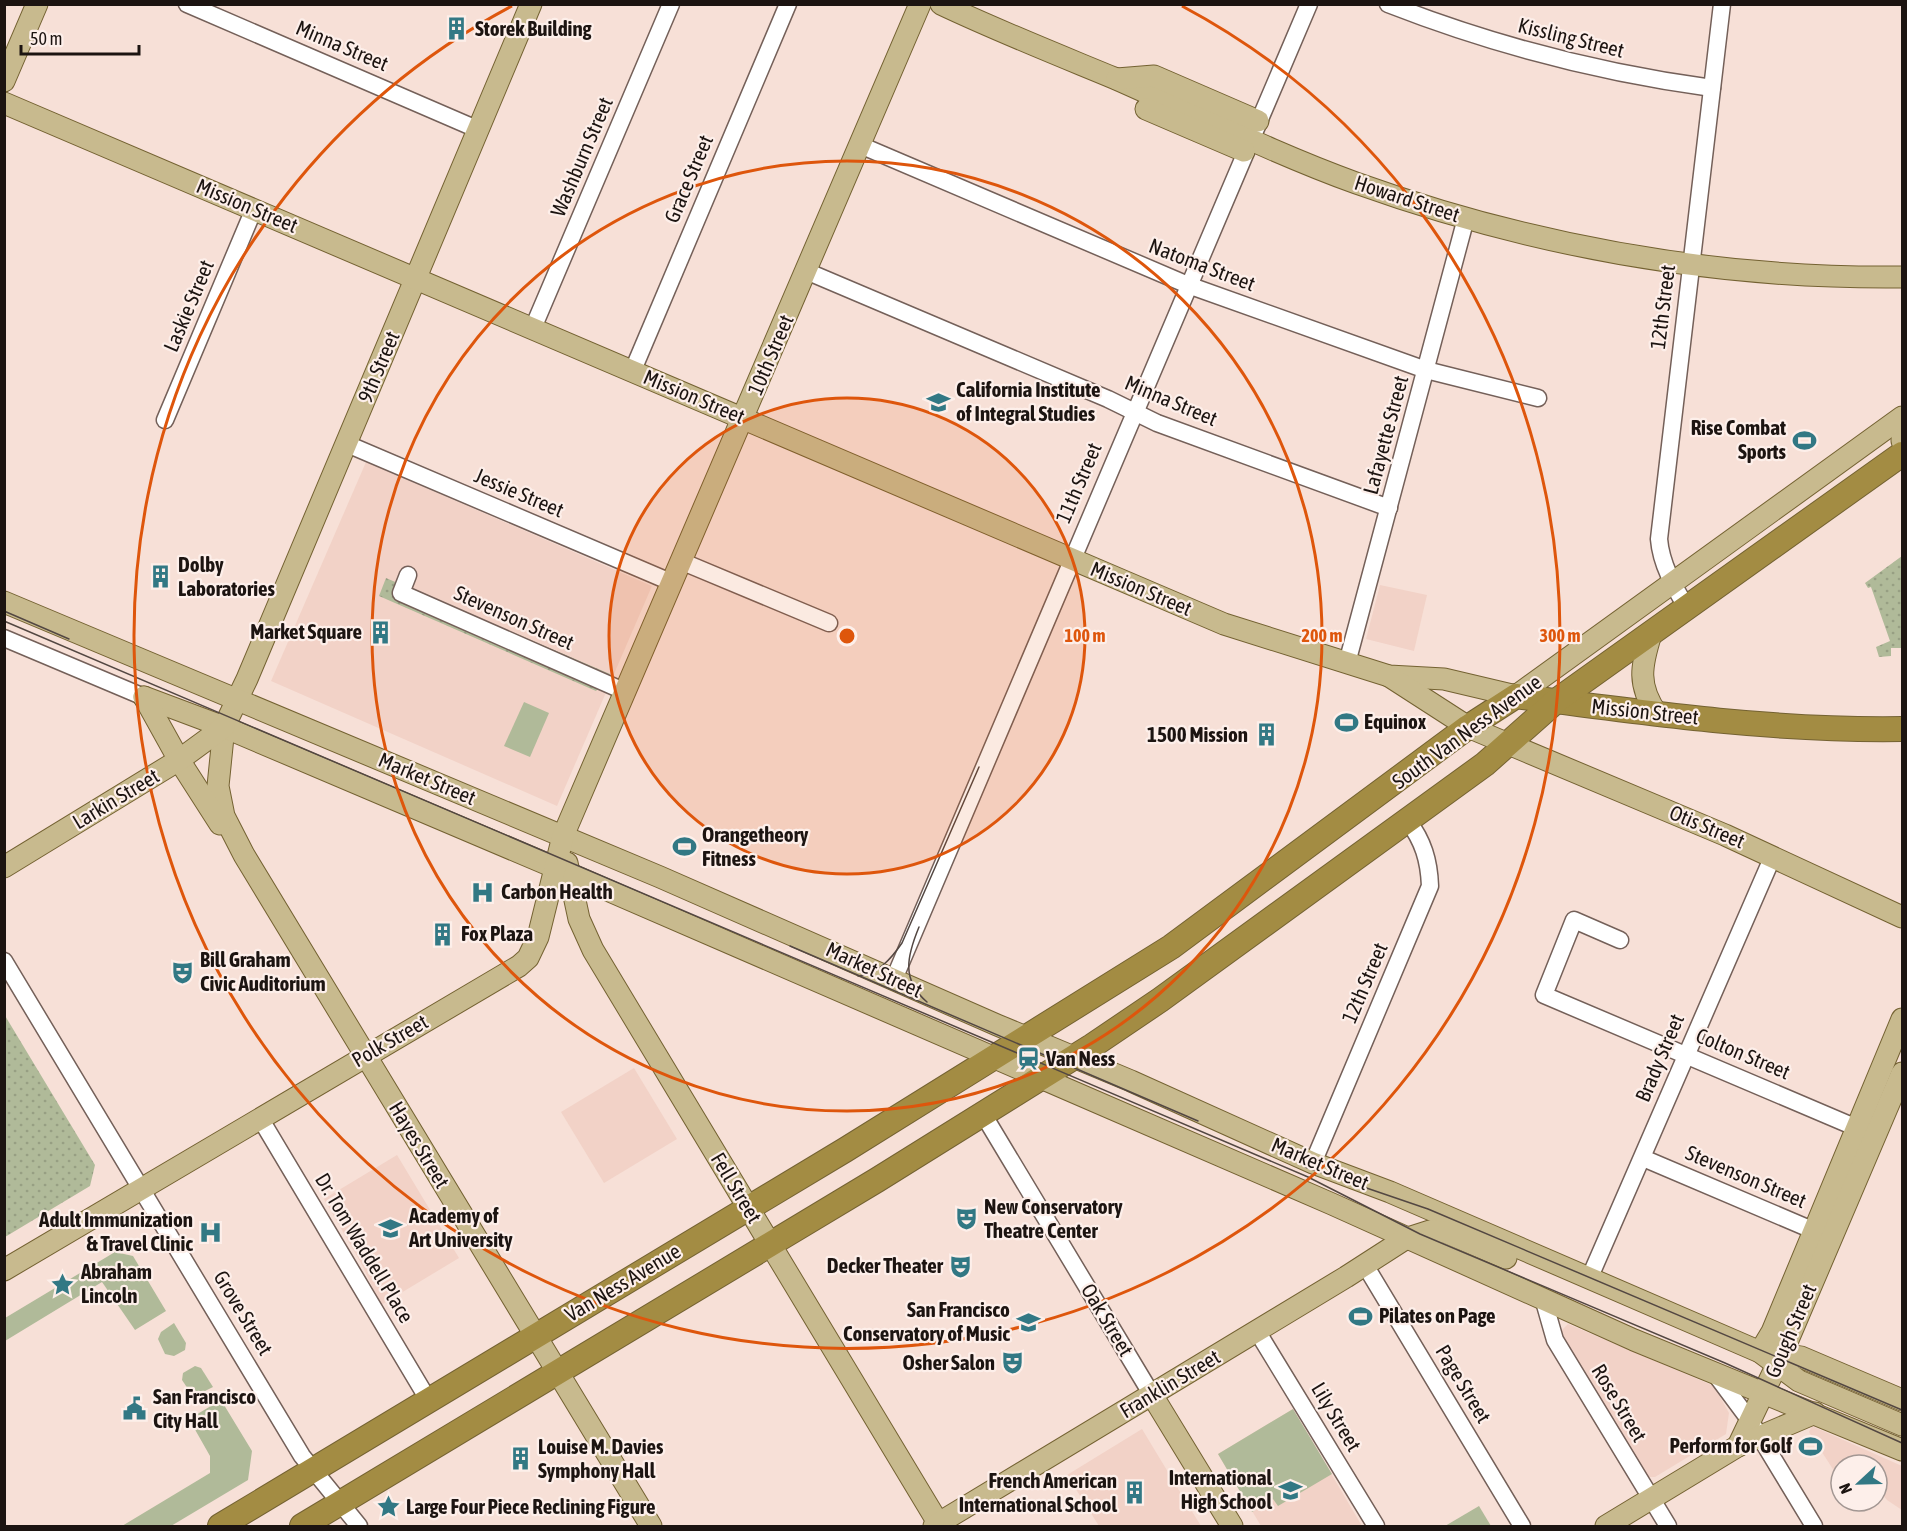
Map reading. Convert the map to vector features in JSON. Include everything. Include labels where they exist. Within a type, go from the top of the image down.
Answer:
[{"type":"highway","name":"South Van Ness Avenue","points":[[1074,1057],[1160,1000],[1485,764],[1556,701],[1902,454]]},
{"type":"highway","name":"South Van Ness Avenue","points":[[1024,1037],[1171,947],[1468,727],[1516,696]]},
{"type":"highway","name":"Mission Street","points":[[1516,696],[1657,714],[1812,729],[1902,729]]},
{"type":"highway","name":"Van Ness Avenue","points":[[220,1527],[748,1208],[1024,1037]]},
{"type":"highway","name":"Van Ness Avenue","points":[[302,1527],[770,1245],[1074,1057]]},
{"type":"main road","points":[[4,81],[37,4]]},
{"type":"main road","name":"10th Street","points":[[563,836],[745,418],[920,4]]},
{"type":"main road","name":"Howard Street","points":[[941,4],[1353,182],[1466,218],[1591,249],[1691,266],[1810,276],[1902,277]]},
{"type":"main road","name":"9th Street","points":[[225,728],[531,5]]},
{"type":"main road","name":"Mission Street","points":[[4,103],[1224,624],[1389,676],[1444,679],[1516,696]]},
{"type":"main road","name":"South Van Ness Avenue","points":[[1516,696],[1673,585],[1902,417]]},
{"type":"main road","name":"Market Street","points":[[4,602],[563,836],[1313,1163],[1390,1192],[1765,1353],[1799,1381],[1902,1425]]},
{"type":"main road","points":[[1651,634],[1644,657],[1642,678],[1645,696],[1657,714]]},
{"type":"main road","name":"Mission Street","points":[[1389,676],[1468,727],[1508,742]]},
{"type":"main road","points":[[144,697],[179,760],[244,855]]},
{"type":"main road","name":"Market Street","points":[[144,697],[225,728],[562,870],[1322,1200],[1405,1239],[1568,1308],[1716,1375],[1765,1392],[1902,1450]]},
{"type":"main road","points":[[225,728],[219,799],[228,825],[244,855]]},
{"type":"main road","name":"Larkin Street","points":[[4,867],[179,760],[225,728]]},
{"type":"main road","name":"Otis Street","points":[[1508,742],[1773,856],[1902,917]]},
{"type":"main road","name":"Polk Street","points":[[4,1270],[365,1055],[506,975],[528,958],[562,870],[563,836]]},
{"type":"main road","name":"Hayes Street","points":[[244,855],[651,1527]]},
{"type":"main road","name":"Fell Street","points":[[562,870],[579,919],[593,950],[938,1526]]},
{"type":"main road","name":"Gough Street","points":[[1823,1234],[1857,1128],[1902,1019]]},
{"type":"main road","name":"Gough Street","points":[[1606,1527],[1738,1446],[1756,1429],[1765,1392],[1765,1353],[1902,1073]]},
{"type":"main road","name":"Market Street","points":[[1405,1239],[1430,1231],[1445,1232],[1703,1341],[1765,1353],[1801,1356],[1902,1400]]},
{"type":"main road","name":"Franklin Street","points":[[938,1526],[1405,1239]]},
{"type":"main road","name":"Market Street","points":[[1568,1308],[1644,1330],[1724,1365],[1765,1392]]},
{"type":"main road","name":"Oak Street","points":[[1152,1395],[1232,1527]]},
{"type":"main road","points":[[1756,1429],[1815,1413]]},
{"type":"street","name":"Minna Street","points":[[187,4],[479,130]]},
{"type":"street","name":"Washburn Street","points":[[533,328],[671,4]]},
{"type":"street","name":"Grace Street","points":[[633,370],[788,4]]},
{"type":"street","name":"11th Street","points":[[894,980],[1309,4]]},
{"type":"street","name":"Kissling Street","points":[[1388,4],[1466,33],[1564,61],[1662,81],[1712,88]]},
{"type":"street","name":"12th Street","points":[[1687,608],[1673,585],[1660,550],[1659,539],[1722,4]]},
{"type":"street","name":"Natoma Street","points":[[860,145],[1188,285],[1426,370],[1538,398]]},
{"type":"street","name":"Laskie Street","points":[[165,420],[254,209]]},
{"type":"street","name":"Lafayette Street","points":[[1347,663],[1466,218]]},
{"type":"street","name":"Minna Street","points":[[806,272],[1134,412],[1389,508]]},
{"type":"street","name":"Jessie Street","points":[[346,444],[673,584]]},
{"type":"street","points":[[682,562],[829,622]]},
{"type":"street","name":"Stevenson Street","points":[[408,575],[400,593],[626,692]]},
{"type":"street","name":"Market Street","points":[[4,638],[144,697]]},
{"type":"street","name":"12th Street","points":[[1313,1163],[1430,886],[1429,861],[1418,834],[1408,820]]},
{"type":"street","name":"Brady Street","points":[[1589,1279],[1773,856]]},
{"type":"street","name":"Colton Street","points":[[1620,940],[1574,920],[1544,995],[1857,1128]]},
{"type":"street","name":"Grove Street","points":[[4,961],[302,1456],[359,1527]]},
{"type":"street","name":"Oak Street","points":[[983,1114],[1152,1395]]},
{"type":"street","name":"Dr. Tom Waddell Place","points":[[260,1118],[429,1401]]},
{"type":"street","name":"Stevenson Street","points":[[1643,1158],[1823,1234]]},
{"type":"street","name":"Page Street","points":[[1365,1265],[1522,1527]]},
{"type":"street","name":"Rose Street","points":[[1543,1298],[1555,1340],[1668,1527]]},
{"type":"street","name":"Lily Street","points":[[1257,1331],[1376,1527]]},
{"type":"street","points":[[1716,1375],[1756,1429],[1814,1527]]},
{"type":"shaded area","name":"Market Square","points":[[366,462],[652,586],[557,806],[271,681]]},
{"type":"shaded area","points":[[1380,585],[1427,595],[1414,651],[1366,639]]},
{"type":"shaded area","points":[[634,1068],[677,1139],[604,1183],[561,1112]]},
{"type":"shaded area","name":"Academy of Art University","points":[[397,1155],[459,1258],[381,1305],[361,1263],[324,1199]]},
{"type":"shaded area","points":[[1568,1324],[1714,1386],[1729,1413],[1726,1434],[1655,1477],[1648,1477],[1560,1332]]},
{"type":"shaded area","name":"International High School","points":[[1293,1409],[1362,1526],[1261,1526],[1218,1454]]},
{"type":"shaded area","points":[[1812,1426],[1873,1453],[1829,1453],[1829,1463],[1809,1432]]},
{"type":"shaded area","name":"International High School","points":[[1142,1429],[1201,1526],[1099,1526],[1067,1475]]},
{"type":"shaded area","points":[[1889,1460],[1902,1466],[1902,1510],[1889,1501]]},
{"type":"green space","points":[[1902,556],[1902,648],[1891,648],[1891,656],[1879,657],[1876,647],[1890,641],[1871,587],[1868,588],[1865,583]]},
{"type":"green space","points":[[386,578],[610,674],[596,691],[379,596]]},
{"type":"green space","points":[[524,702],[549,713],[530,757],[504,746]]},
{"type":"green space","points":[[4,1014],[95,1165],[90,1186],[5,1237]]},
{"type":"green space","points":[[115,1252],[133,1256],[166,1311],[135,1330],[102,1282],[5,1341],[5,1318]]},
{"type":"green space","points":[[174,1323],[186,1343],[185,1350],[174,1356],[165,1354],[158,1339],[161,1332]]},
{"type":"green space","points":[[195,1366],[201,1368],[213,1387],[197,1395],[190,1392],[182,1380],[183,1373]]},
{"type":"green space","points":[[221,1400],[252,1451],[248,1480],[171,1526],[122,1526],[210,1473],[210,1456],[189,1419]]},
{"type":"green space","name":"International High School","points":[[1293,1409],[1332,1474],[1278,1506],[1273,1499],[1252,1512],[1218,1454]]},
{"type":"green space","points":[[1479,1506],[1491,1526],[1445,1526]]},
{"type":"tram line","points":[[4,611],[69,639]]},
{"type":"tram line","points":[[4,621],[1308,1177],[1420,1234],[1725,1363],[1902,1443]]},
{"type":"tram line","points":[[858,976],[878,969],[902,943],[979,767]]},
{"type":"tram line","points":[[919,927],[909,958],[909,967],[913,985],[927,1002]]},
{"type":"tram line","points":[[790,946],[1198,1121]]},
{"type":"tram line","points":[[1305,1167],[1428,1209],[1902,1410]]},
{"type":"place","name":"Storek Building","points":[[457,29]]},
{"type":"place","name":"California Institute of Integral Studies","points":[[938,402]]},
{"type":"place","name":"Rise Combat Sports","points":[[1804,440]]},
{"type":"place","name":"Dolby Laboratories","points":[[160,577]]},
{"type":"place","name":"Market Square","points":[[380,632]]},
{"type":"place","name":"Equinox","points":[[1346,722]]},
{"type":"place","name":"1500 Mission","points":[[1266,735]]},
{"type":"place","name":"Orangetheory Fitness","points":[[684,847]]},
{"type":"place","name":"Carbon Health","points":[[483,892]]},
{"type":"place","name":"Fox Plaza","points":[[443,934]]},
{"type":"place","name":"Bill Graham Civic Auditorium","points":[[182,972]]},
{"type":"place","name":"Van Ness","points":[[1028,1059]]},
{"type":"place","name":"New Conservatory Theatre Center","points":[[966,1219]]},
{"type":"place","name":"Academy of Art University","points":[[391,1228]]},
{"type":"place","name":"Adult Immunization & Travel Clinic","points":[[211,1232]]},
{"type":"place","name":"Decker Theater","points":[[961,1266]]},
{"type":"place","name":"Abraham Lincoln","points":[[63,1284]]},
{"type":"place","name":"Pilates on Page","points":[[1361,1316]]},
{"type":"place","name":"San Francisco Conservatory of Music","points":[[1028,1322]]},
{"type":"place","name":"Osher Salon","points":[[1013,1363]]},
{"type":"place","name":"San Francisco City Hall","points":[[135,1409]]},
{"type":"place","name":"Perform for Golf","points":[[1810,1446]]},
{"type":"place","name":"Louise M. Davies Symphony Hall","points":[[520,1459]]},
{"type":"place","name":"International High School","points":[[1290,1490]]},
{"type":"place","name":"French American International School","points":[[1135,1493]]},
{"type":"place","name":"Large Four Piece Reclining Figure","points":[[388,1507]]}]
